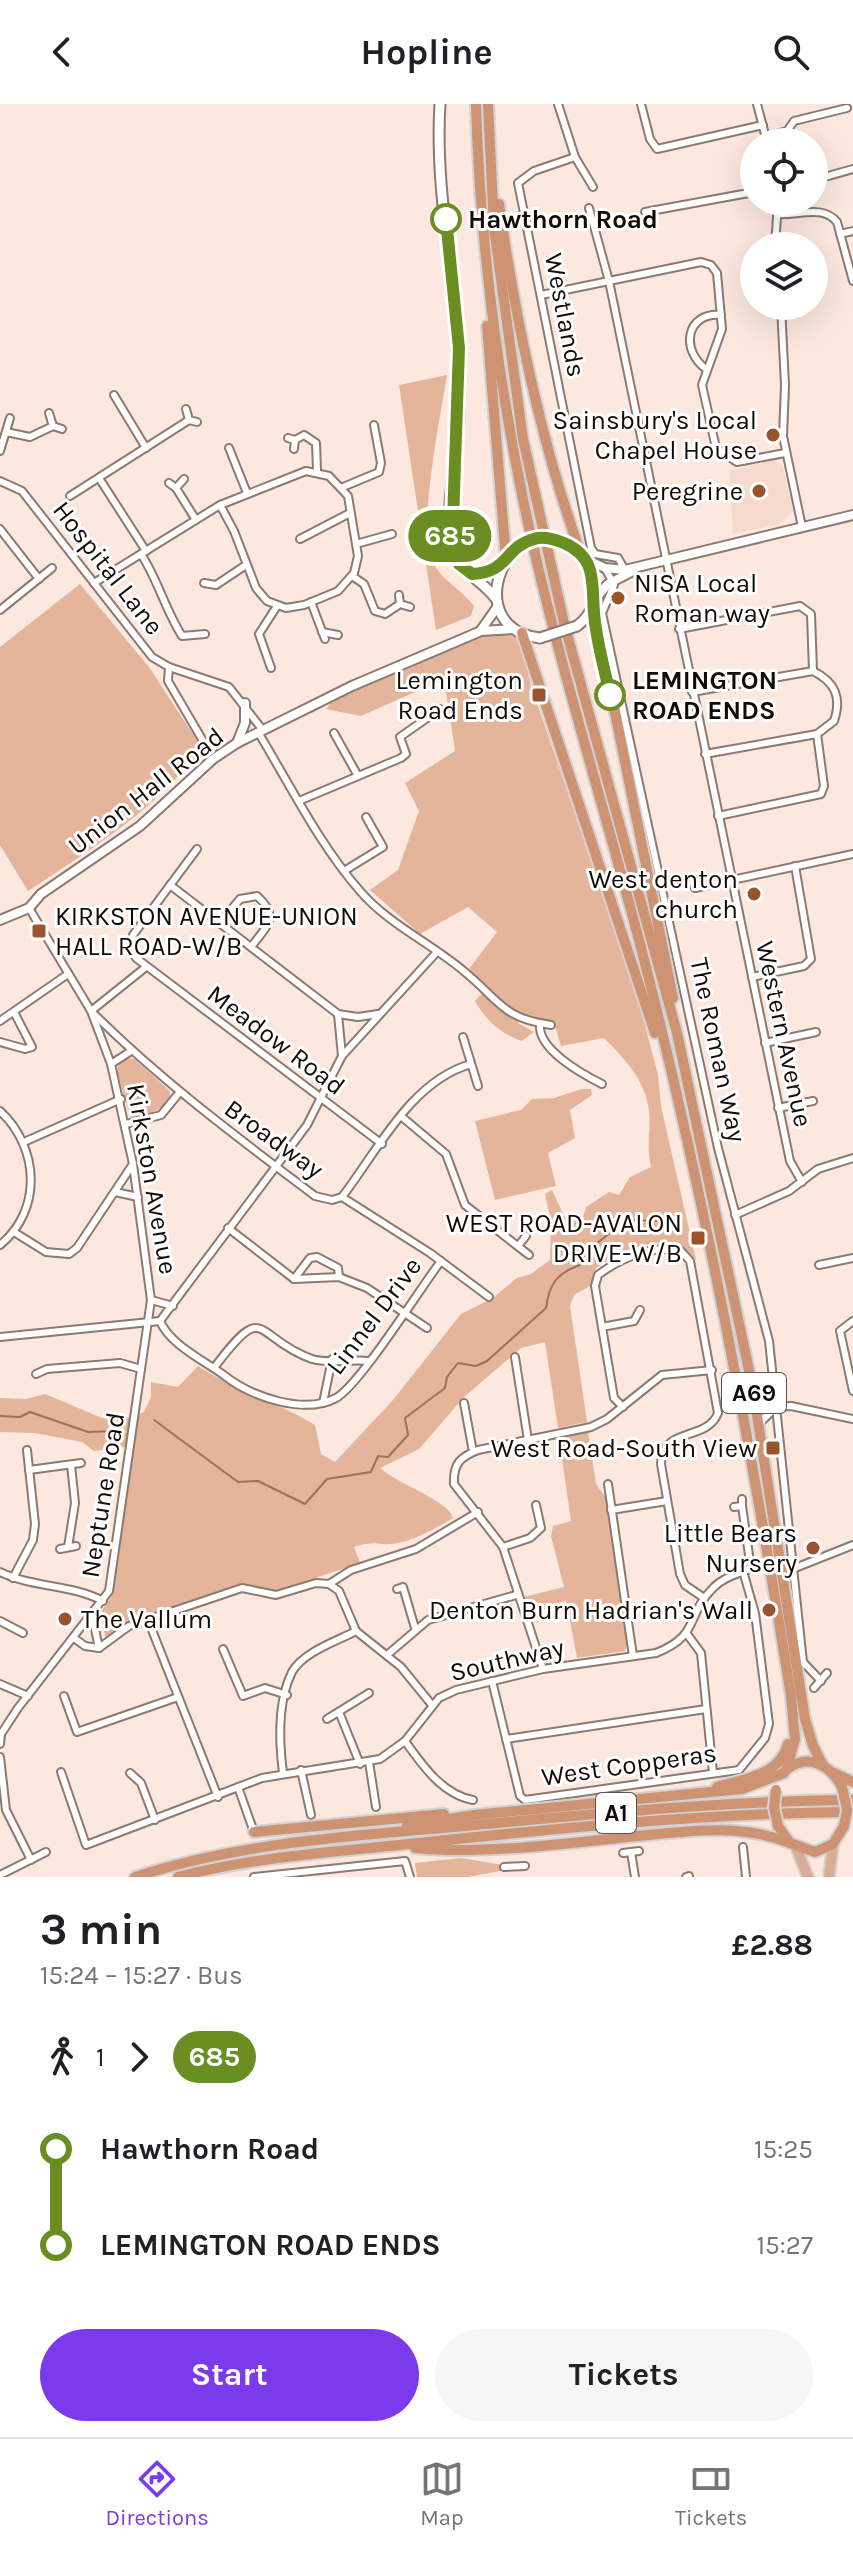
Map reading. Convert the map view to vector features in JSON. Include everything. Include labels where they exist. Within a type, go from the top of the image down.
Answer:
[{"type":"highway","name":"A69","points":[[476,104],[482,231],[500,372],[526,513],[553,629],[647,970],[741,1400],[770,1555],[791,1696],[795,1739],[785,1772]]},
{"type":"highway","name":"A69","points":[[488,104],[494,228],[509,355],[537,510],[564,623],[677,1033],[752,1384],[802,1704],[813,1746],[828,1769]]},
{"type":"highway","points":[[490,139],[513,301],[546,444],[583,556]]},
{"type":"highway","points":[[482,231],[503,564]]},
{"type":"highway","points":[[593,602],[672,992],[677,1033]]},
{"type":"highway","points":[[519,631],[639,981],[690,1162]]},
{"type":"highway","points":[[695,1792],[758,1775],[780,1761],[788,1743],[791,1696]]},
{"type":"highway","points":[[379,1834],[409,1825],[474,1815],[742,1789],[807,1761],[853,1782]]},
{"type":"highway","points":[[828,1769],[842,1787],[847,1810],[844,1826],[835,1842]]},
{"type":"highway","points":[[785,1772],[776,1790],[774,1807],[778,1826],[793,1845]]},
{"type":"highway","name":"A1","points":[[135,1877],[233,1852],[379,1834],[723,1804],[853,1800]]},
{"type":"highway","name":"A1","points":[[178,1877],[280,1857],[726,1816],[853,1812]]},
{"type":"highway","points":[[254,1832],[401,1816],[474,1815]]},
{"type":"highway","points":[[395,1846],[477,1847],[729,1830],[756,1832],[815,1852],[852,1838]]},
{"type":"main road","points":[[440,104],[442,179],[459,348],[460,409],[450,541],[459,564],[472,574],[519,631],[540,638],[577,626],[593,602],[595,582],[583,556],[557,540],[540,538],[520,545],[503,564],[472,574]]},
{"type":"main road","points":[[497,603],[503,564]]},
{"type":"main road","points":[[829,1877],[835,1842]]},
{"type":"main road","points":[[793,1845],[808,1877]]},
{"type":"street","points":[[558,104],[575,157],[593,187]]},
{"type":"street","points":[[641,104],[650,139],[657,149],[763,125]]},
{"type":"street","points":[[757,104],[764,128]]},
{"type":"street","points":[[789,128],[794,121],[847,108]]},
{"type":"street","name":"Westlands","points":[[575,157],[534,171],[518,183],[591,548],[595,554],[618,558],[625,572]]},
{"type":"street","points":[[828,176],[853,169]]},
{"type":"street","points":[[645,212],[740,195]]},
{"type":"street","name":"Western Avenue","points":[[589,208],[609,281],[778,1108],[792,1169],[802,1182]]},
{"type":"street","points":[[828,215],[837,222],[853,281]]},
{"type":"street","points":[[840,234],[853,231]]},
{"type":"street","points":[[541,295],[701,262],[711,265],[717,273],[721,315],[720,340],[702,385],[711,436],[726,458],[737,462],[785,453]]},
{"type":"street","points":[[706,369],[692,356],[688,338],[692,329],[710,316],[721,315]]},
{"type":"street","points":[[781,320],[785,453],[802,526]]},
{"type":"street","points":[[114,395],[146,448]]},
{"type":"street","points":[[70,496],[193,421],[186,409]]},
{"type":"street","points":[[49,413],[53,426]]},
{"type":"street","points":[[0,451],[10,418]]},
{"type":"street","points":[[343,487],[379,472],[381,463],[374,425]]},
{"type":"street","points":[[6,432],[30,437],[53,426],[62,429]]},
{"type":"street","points":[[294,449],[292,439],[304,435],[316,443],[317,471]]},
{"type":"street","points":[[229,448],[247,493]]},
{"type":"street","points":[[94,583],[220,505],[298,473],[317,471],[343,487],[356,544],[357,565],[352,576],[338,591],[311,602],[295,607],[277,606],[261,596],[220,505]]},
{"type":"street","points":[[99,478],[143,552],[158,581],[165,608],[182,636],[205,634]]},
{"type":"street","points":[[176,488],[184,479]]},
{"type":"street","name":"Hospital Lane","points":[[0,481],[22,491],[152,657],[169,667],[229,687],[245,703],[299,801],[361,893],[436,953],[466,972],[495,1003],[517,1017],[551,1025]]},
{"type":"street","points":[[169,483],[176,488],[196,520]]},
{"type":"street","points":[[300,539],[350,513]]},
{"type":"street","points":[[593,602],[625,572],[853,513]]},
{"type":"street","points":[[0,529],[39,579]]},
{"type":"street","points":[[356,544],[392,534]]},
{"type":"street","points":[[583,556],[605,568],[625,572]]},
{"type":"street","points":[[204,583],[216,585],[246,565]]},
{"type":"street","points":[[0,610],[52,568]]},
{"type":"street","points":[[605,568],[613,581]]},
{"type":"street","points":[[352,576],[364,584],[375,611],[385,614],[400,604]]},
{"type":"street","name":"The Roman Way","points":[[613,581],[602,613],[735,1215],[769,1341],[803,1662],[821,1681]]},
{"type":"street","points":[[399,595],[400,604]]},
{"type":"street","points":[[311,602],[324,635],[338,635]]},
{"type":"street","points":[[497,603],[481,631],[519,631]]},
{"type":"street","points":[[400,604],[410,607]]},
{"type":"street","points":[[271,668],[259,634],[277,606]]},
{"type":"street","points":[[679,629],[800,606],[811,614],[813,671]]},
{"type":"street","name":"Union Hall Road","points":[[0,920],[29,908],[41,894],[140,826],[213,759],[237,743],[279,721],[481,631]]},
{"type":"street","points":[[169,667],[168,681],[206,746]]},
{"type":"street","points":[[692,692],[813,671],[826,677],[837,697],[834,721],[817,734],[705,754]]},
{"type":"street","points":[[237,743],[245,723],[245,703]]},
{"type":"street","points":[[299,801],[406,754],[400,737],[440,709]]},
{"type":"street","points":[[334,733],[358,776]]},
{"type":"street","points":[[718,816],[821,794],[824,786],[817,734]]},
{"type":"street","points":[[344,871],[383,847],[366,817]]},
{"type":"street","points":[[91,1011],[146,967],[131,947],[133,935],[197,849]]},
{"type":"street","points":[[695,888],[853,854]]},
{"type":"street","points":[[752,977],[804,966],[811,959],[795,866]]},
{"type":"street","points":[[170,885],[338,1014],[358,1017],[379,1013]]},
{"type":"street","points":[[220,923],[240,899],[257,896],[268,906],[271,915],[269,924],[251,947]]},
{"type":"street","name":"Kirkston Avenue","points":[[29,908],[91,1011],[121,1099],[151,1300],[147,1334]]},
{"type":"street","points":[[0,1337],[160,1321],[322,1101],[342,1056],[436,953]]},
{"type":"street","name":"Meadow Road","points":[[146,967],[382,1144]]},
{"type":"street","points":[[0,1021],[68,974]]},
{"type":"street","name":"Broadway","points":[[91,1011],[179,1093],[315,1196],[332,1200],[342,1197],[441,1261],[489,1297]]},
{"type":"street","points":[[0,1042],[25,1049],[32,1047],[14,1012]]},
{"type":"street","points":[[338,1014],[342,1056]]},
{"type":"street","points":[[540,1024],[539,1032],[543,1040],[580,1072],[602,1084]]},
{"type":"street","points":[[765,1043],[816,1032]]},
{"type":"street","points":[[463,1037],[478,1086]]},
{"type":"street","points":[[111,1064],[131,1051]]},
{"type":"street","points":[[342,1197],[425,1087],[451,1070],[471,1064]]},
{"type":"street","points":[[126,1124],[161,1115],[179,1093]]},
{"type":"street","points":[[24,1142],[121,1099]]},
{"type":"street","points":[[778,1108],[813,1101]]},
{"type":"street","points":[[0,1111],[24,1142],[32,1179],[27,1208],[14,1232],[0,1245]]},
{"type":"street","points":[[402,1117],[446,1154],[465,1205],[529,1255]]},
{"type":"street","points":[[735,1215],[802,1182],[818,1169],[853,1158]]},
{"type":"street","points":[[14,1232],[46,1252],[69,1254],[77,1248],[133,1164]]},
{"type":"street","points":[[115,1192],[138,1197]]},
{"type":"street","points":[[228,1228],[294,1279],[339,1277],[367,1288],[427,1328]]},
{"type":"street","points":[[518,1246],[526,1236]]},
{"type":"street","points":[[623,1407],[614,1398],[595,1286],[598,1275],[627,1258],[656,1250],[681,1251],[690,1261],[718,1405],[716,1419],[709,1426],[674,1440],[661,1452],[680,1574],[685,1585],[704,1598]]},
{"type":"street","points":[[294,1279],[310,1258],[317,1257],[338,1268],[339,1277]]},
{"type":"street","points":[[819,1265],[853,1258]]},
{"type":"street","name":"Linnel Drive","points":[[160,1321],[169,1335],[232,1381],[284,1402],[323,1403],[347,1389],[441,1261]]},
{"type":"street","points":[[151,1300],[173,1306]]},
{"type":"street","points":[[602,1327],[634,1321],[640,1310]]},
{"type":"street","points":[[853,1321],[840,1331],[853,1391]]},
{"type":"street","points":[[214,1368],[238,1336],[250,1327],[261,1327],[309,1358],[368,1361]]},
{"type":"street","name":"Neptune Road","points":[[0,1572],[13,1578],[83,1592],[103,1601],[111,1586],[147,1334]]},
{"type":"street","points":[[515,1357],[528,1440]]},
{"type":"street","points":[[323,1403],[332,1359]]},
{"type":"street","points":[[36,1374],[47,1369],[120,1363],[141,1369]]},
{"type":"street","points":[[543,1669],[531,1626],[516,1595],[503,1547],[454,1484],[453,1471],[460,1457],[591,1427],[623,1407],[662,1375],[712,1370]]},
{"type":"street","points":[[752,1384],[762,1401],[853,1419]]},
{"type":"street","points":[[464,1403],[473,1452]]},
{"type":"street","points":[[759,1424],[777,1406]]},
{"type":"street","points":[[13,1578],[33,1540],[35,1524],[27,1450]]},
{"type":"street","points":[[29,1470],[81,1463]]},
{"type":"street","points":[[71,1465],[75,1503],[64,1548],[76,1546]]},
{"type":"street","points":[[608,1484],[633,1656]]},
{"type":"street","points":[[611,1510],[667,1501]]},
{"type":"street","points":[[739,1504],[751,1569]]},
{"type":"street","points":[[503,1547],[537,1534],[541,1528],[536,1505]]},
{"type":"street","points":[[329,1584],[351,1570],[416,1549],[478,1512]]},
{"type":"street","points":[[795,1568],[853,1545]]},
{"type":"street","points":[[713,1773],[701,1653],[687,1634],[704,1598],[721,1580],[751,1569],[770,1555]]},
{"type":"street","points":[[751,1569],[766,1574],[774,1583]]},
{"type":"street","name":"West Copperas","points":[[506,1739],[520,1796],[525,1800],[739,1770],[765,1738],[769,1724],[764,1668],[743,1571]]},
{"type":"street","points":[[74,1638],[85,1646],[99,1648],[129,1626],[242,1588],[276,1595],[316,1583],[329,1584],[339,1591],[356,1631],[387,1655],[432,1705]]},
{"type":"street","points":[[397,1589],[403,1587],[415,1628]]},
{"type":"street","points":[[387,1655],[415,1628],[451,1612],[516,1595]]},
{"type":"street","points":[[0,1744],[1,1734],[28,1696],[103,1601]]},
{"type":"street","points":[[92,1615],[99,1648]]},
{"type":"street","points":[[148,1620],[218,1797]]},
{"type":"street","points":[[0,1621],[23,1633]]},
{"type":"street","points":[[283,1773],[278,1734],[293,1671],[309,1656],[356,1631]]},
{"type":"street","name":"Southway","points":[[61,1772],[86,1845],[283,1773],[369,1762],[405,1741],[432,1705],[456,1690],[543,1669],[664,1649],[687,1634]]},
{"type":"street","points":[[223,1649],[243,1696],[265,1688],[287,1695]]},
{"type":"street","points":[[219,1662],[227,1658]]},
{"type":"street","points":[[814,1688],[827,1673]]},
{"type":"street","points":[[492,1681],[506,1739],[706,1709]]},
{"type":"street","points":[[0,1684],[28,1696]]},
{"type":"street","points":[[327,1719],[369,1693]]},
{"type":"street","points":[[64,1696],[77,1732],[178,1697]]},
{"type":"street","points":[[339,1712],[360,1764]]},
{"type":"street","points":[[405,1741],[436,1779],[463,1799],[473,1800]]},
{"type":"street","points":[[0,1757],[3,1812],[31,1860]]},
{"type":"street","points":[[369,1762],[376,1807]]},
{"type":"street","points":[[301,1770],[311,1815]]},
{"type":"street","points":[[130,1773],[141,1783],[155,1820]]},
{"type":"street","points":[[238,1787],[254,1832]]},
{"type":"street","points":[[743,1847],[746,1877]]},
{"type":"street","points":[[623,1853],[635,1851],[635,1877]]},
{"type":"street","points":[[0,1875],[46,1852]]},
{"type":"street","points":[[254,1877],[405,1861],[410,1877]]},
{"type":"street","points":[[514,1866],[516,1877]]},
{"type":"street","points":[[504,1867],[525,1866]]},
{"type":"street","points":[[330,1868],[333,1877]]},
{"type":"shaded area","points":[[447,375],[432,471],[428,546],[436,568],[474,606],[471,616],[436,630],[399,385]]},
{"type":"shaded area","name":"Peregrine","points":[[773,460],[782,465],[793,511],[780,524],[733,534],[729,471]]},
{"type":"shaded area","points":[[80,584],[149,667],[200,745],[186,766],[147,807],[28,891],[0,845],[0,647]]},
{"type":"shaded area","points":[[504,633],[515,636],[524,653],[531,686],[635,987],[658,1075],[661,1106],[696,1260],[674,1245],[661,1243],[634,1248],[596,1268],[592,1285],[574,1295],[570,1306],[587,1422],[558,1428],[545,1342],[521,1348],[464,1397],[419,1449],[380,1468],[442,1505],[453,1518],[408,1540],[354,1547],[360,1563],[274,1592],[242,1585],[127,1621],[106,1639],[100,1613],[113,1594],[134,1446],[94,1451],[82,1442],[35,1433],[0,1432],[0,1398],[26,1399],[45,1394],[102,1418],[126,1418],[144,1412],[151,1397],[151,1382],[178,1387],[198,1366],[315,1425],[321,1454],[335,1462],[393,1400],[461,1314],[493,1298],[517,1278],[531,1274],[550,1260],[551,1221],[545,1194],[552,1190],[564,1216],[574,1221],[583,1218],[586,1207],[609,1192],[619,1195],[630,1177],[651,1167],[649,1111],[644,1090],[627,1062],[604,1038],[561,1046],[554,1022],[519,1013],[518,1023],[534,1032],[522,1041],[500,1030],[479,1008],[475,1001],[487,988],[469,969],[497,932],[468,907],[420,934],[370,890],[398,870],[419,811],[405,783],[455,751],[444,679],[361,716],[326,709],[331,703],[438,651],[483,636]]},
{"type":"shaded area","points":[[128,1058],[134,1059],[170,1091],[170,1098],[164,1106],[138,1120],[130,1117],[117,1071],[118,1066]]},
{"type":"shaded area","points":[[591,1089],[592,1095],[570,1110],[575,1138],[548,1153],[556,1186],[495,1200],[475,1121],[521,1110],[532,1099],[554,1098]]},
{"type":"shaded area","points":[[588,1432],[596,1484],[606,1498],[628,1643],[625,1651],[577,1658],[566,1600],[533,1615],[524,1597],[564,1587],[551,1536],[553,1526],[571,1521],[559,1438]]},
{"type":"shaded area","points":[[461,1858],[503,1865],[505,1870],[468,1877],[417,1877],[415,1863]]},
{"type":"waterway","points":[[154,1420],[238,1482],[258,1481],[305,1504],[327,1479],[371,1472],[378,1456],[388,1457],[408,1435],[405,1418],[445,1388],[447,1377],[458,1363],[476,1366],[487,1361],[546,1308],[549,1292],[556,1280],[580,1265],[608,1234],[629,1220],[660,1221],[677,1230]]},
{"type":"waterway","points":[[0,1416],[20,1417],[30,1412],[88,1432],[117,1431]]},
{"type":"bus line","name":"685","points":[[446,219],[459,348],[460,409],[453,481],[452,550],[459,564],[472,574],[500,568],[512,552],[534,538],[557,540],[581,554],[595,582],[594,619],[610,695]]},
{"type":"place","name":"Hawthorn Road","points":[[446,219]]},
{"type":"place","name":"Sainsbury's Local Chapel House","points":[[773,435]]},
{"type":"place","name":"Peregrine","points":[[759,491]]},
{"type":"place","name":"NISA Local Roman way","points":[[618,598]]},
{"type":"place","name":"Lemington Road Ends","points":[[539,695]]},
{"type":"place","name":"LEMINGTON ROAD ENDS","points":[[610,695]]},
{"type":"place","name":"West denton church","points":[[754,894]]},
{"type":"place","name":"KIRKSTON AVENUE-UNION HALL ROAD-W/B","points":[[39,931]]},
{"type":"place","name":"WEST ROAD-AVALON DRIVE-W/B","points":[[698,1238]]},
{"type":"place","name":"West Road-South View","points":[[773,1448]]},
{"type":"place","name":"Little Bears Nursery","points":[[813,1548]]},
{"type":"place","name":"Denton Burn Hadrian's Wall","points":[[769,1610]]},
{"type":"place","name":"The Vallum","points":[[65,1619]]}]
